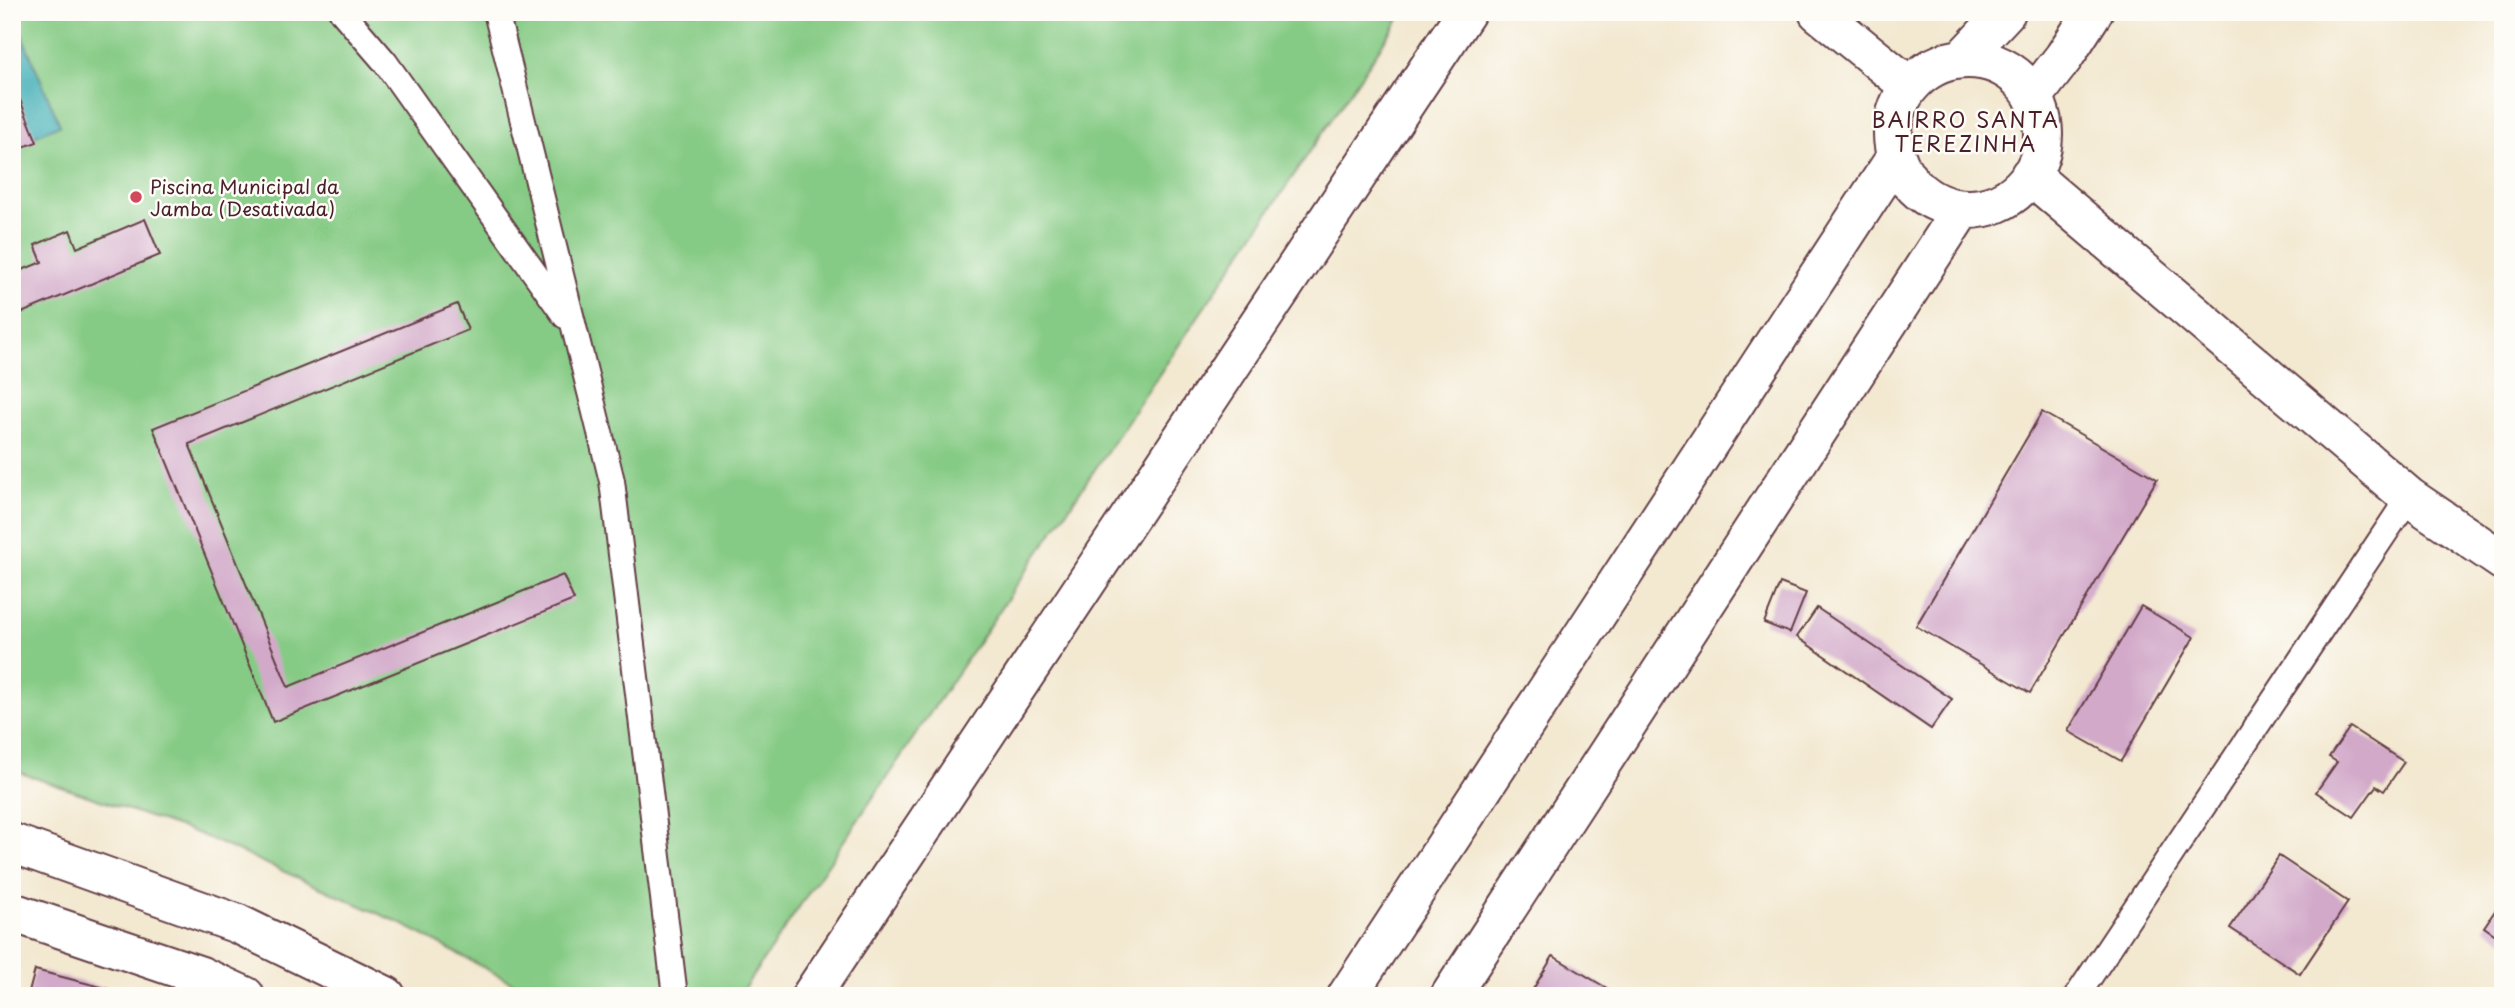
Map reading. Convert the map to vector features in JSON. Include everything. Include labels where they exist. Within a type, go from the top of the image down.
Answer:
[{"type":"street","points":[[811,996],[1466,12]]},
{"type":"street","points":[[1818,12],[1909,86]]},
{"type":"street","points":[[1962,60],[2006,12]]},
{"type":"street","points":[[2033,97],[2064,57],[2093,12]]},
{"type":"street","points":[[1962,60],[1984,61],[2003,68],[2020,80],[2033,97],[2041,116],[2043,136],[2039,157],[2030,175],[2017,190],[2000,201],[1981,208],[1962,209],[1940,204],[1921,193],[1906,177],[1896,157],[1893,134],[1896,111],[1909,86],[1922,74],[1941,64],[1962,60]]},
{"type":"street","points":[[1347,996],[1896,157]]},
{"type":"street","points":[[2030,175],[2409,497],[2503,561]]},
{"type":"street","points":[[1450,996],[1962,209]]},
{"type":"street","points":[[12,843],[238,924],[386,996]]},
{"type":"street","points":[[12,912],[201,976],[245,996]]},
{"type":"lane","points":[[342,12],[385,62],[574,329]]},
{"type":"lane","points":[[496,12],[612,481],[675,996]]},
{"type":"lane","points":[[2077,996],[2409,497]]},
{"type":"green space","points":[[12,12],[1404,12],[739,996],[537,996],[402,924],[199,834],[12,770]]},
{"type":"water","points":[[12,12],[60,125],[12,145]]},
{"type":"building","points":[[12,80],[37,142],[12,151]]},
{"type":"building","points":[[145,219],[160,255],[12,317],[12,274],[42,262],[35,245],[70,230],[77,248]]},
{"type":"building","points":[[457,304],[468,330],[189,444],[288,687],[563,575],[574,600],[273,722],[153,428]]},
{"type":"building","points":[[2042,412],[2157,479],[2030,693],[1916,626]]},
{"type":"building","points":[[1780,583],[1806,593],[1790,633],[1764,623]]},
{"type":"building","points":[[2141,606],[2194,637],[2121,761],[2068,731]]},
{"type":"building","points":[[1817,608],[1952,699],[1931,729],[1797,637]]},
{"type":"building","points":[[2350,727],[2404,762],[2384,791],[2376,786],[2354,817],[2316,792],[2337,762],[2329,757]]},
{"type":"building","points":[[2279,856],[2348,902],[2300,974],[2230,928]]},
{"type":"building","points":[[2503,899],[2503,940],[2484,927]]},
{"type":"building","points":[[1553,956],[1620,996],[1529,996]]},
{"type":"building","points":[[35,970],[109,989],[108,996],[28,996]]},
{"type":"place","name":"Piscina Municipal da Jamba (Desativada)","points":[[136,197]]},
{"type":"district","name":"BAIRRO SANTA TEREZINHA","points":[[1966,131]]}]
